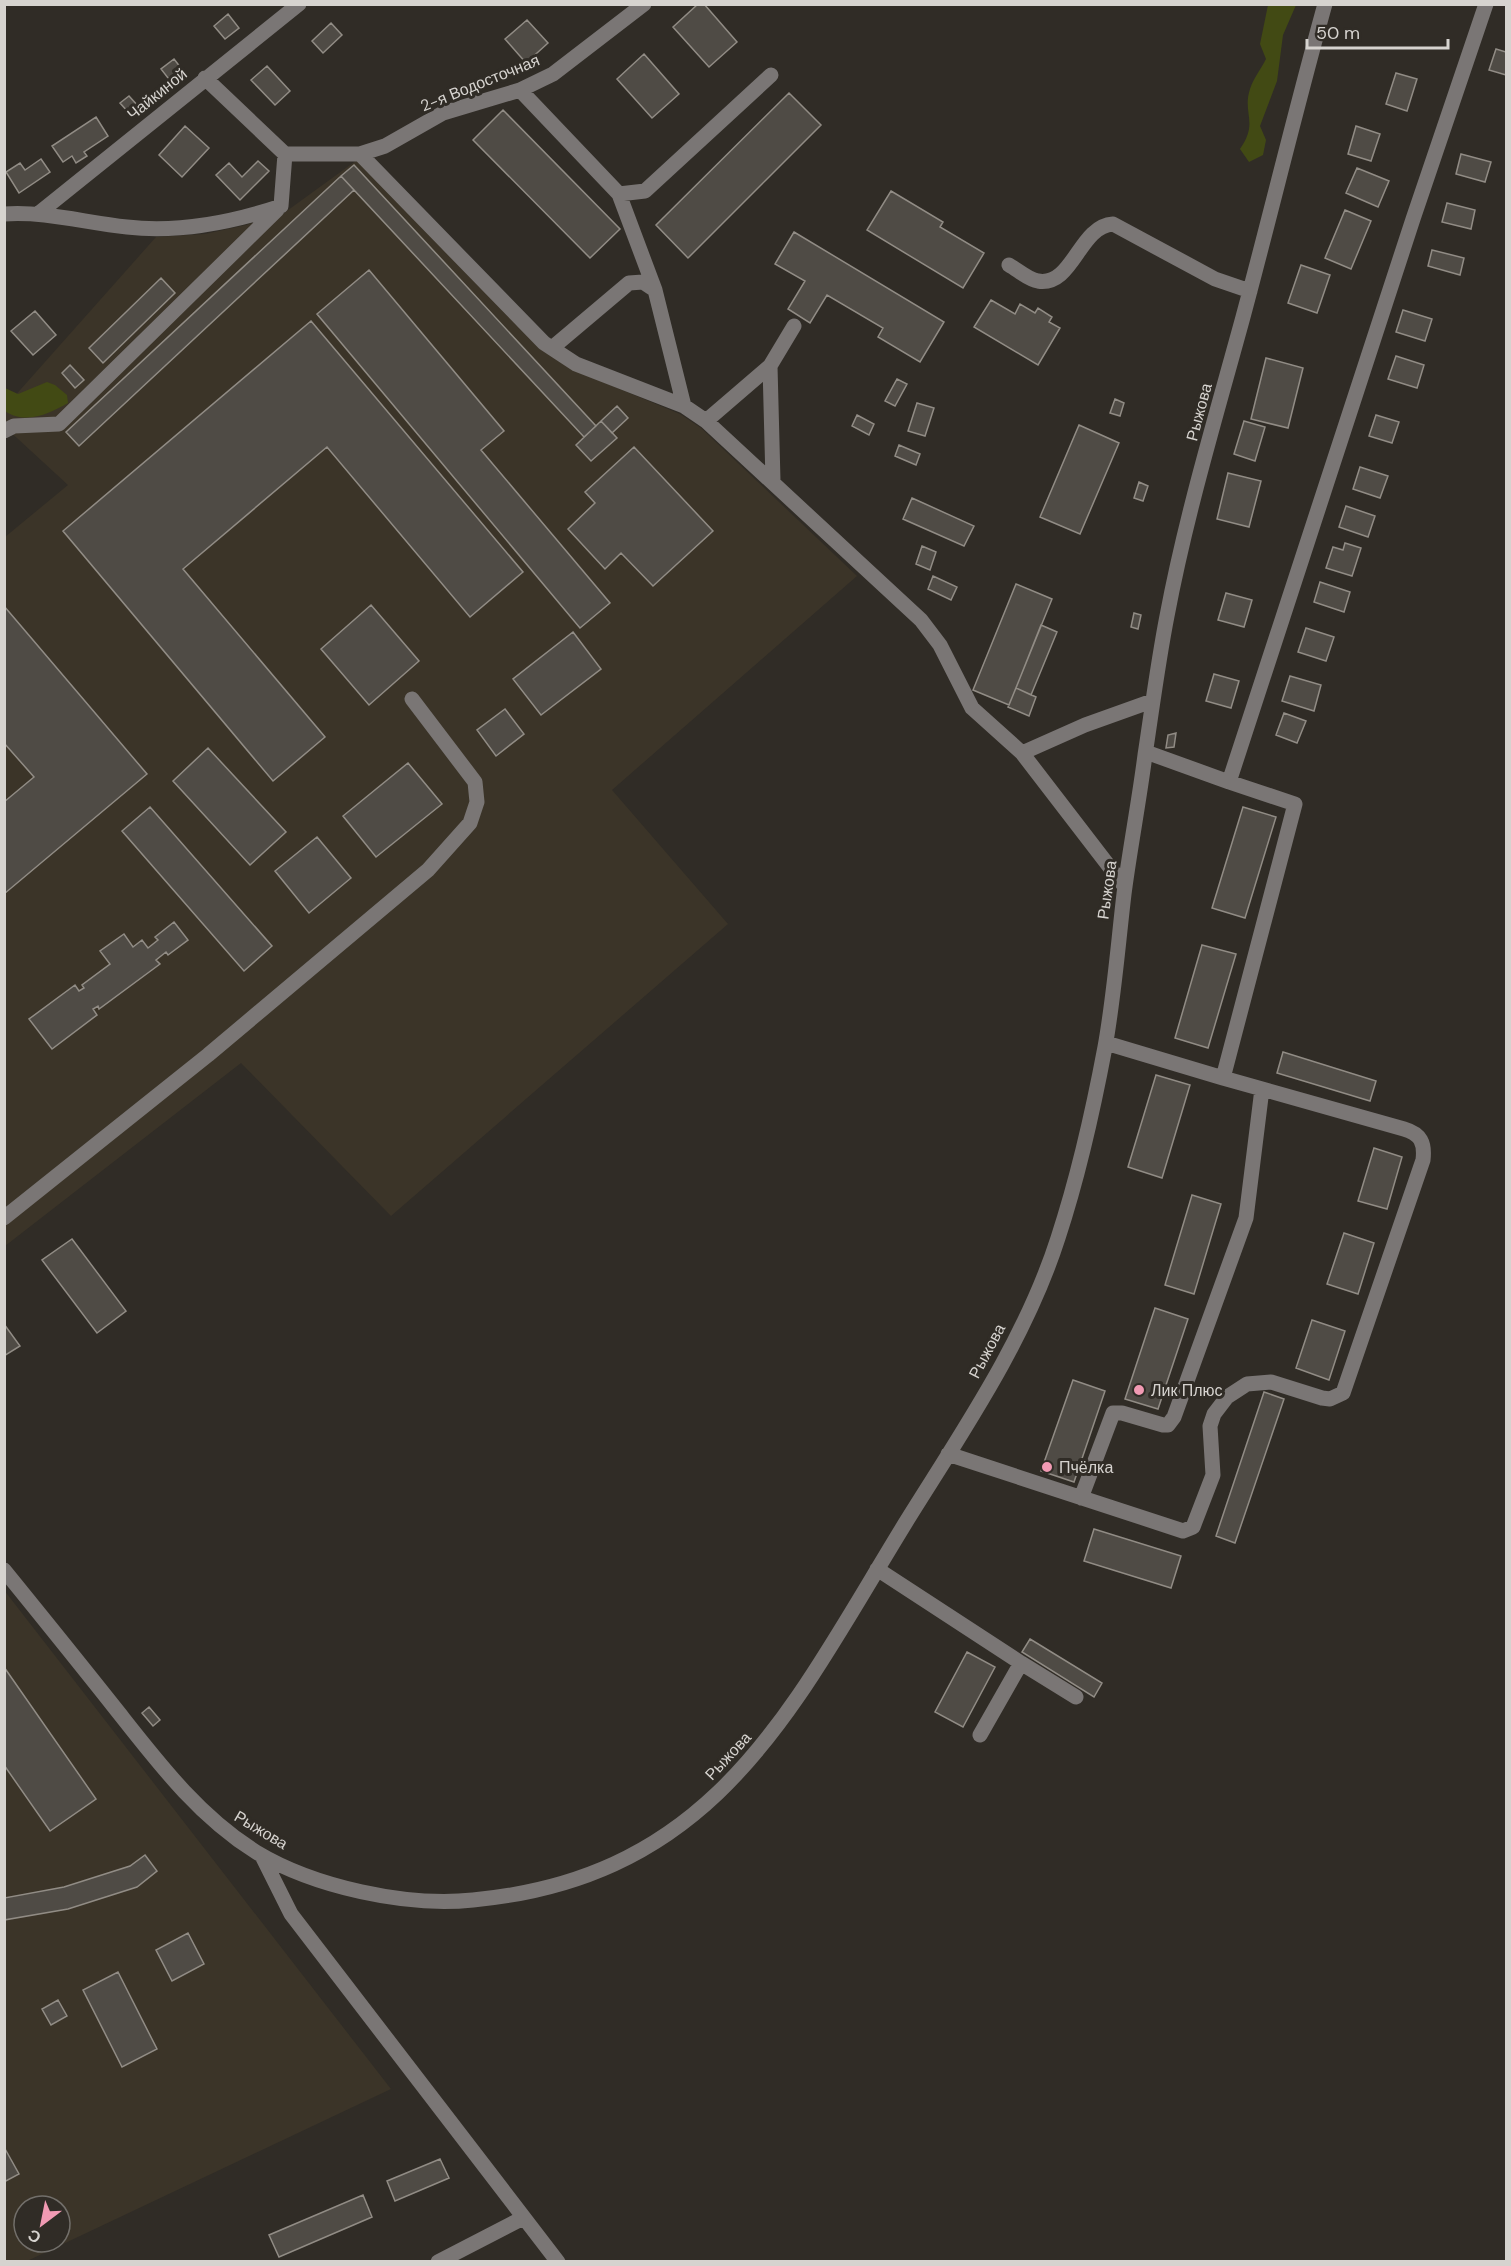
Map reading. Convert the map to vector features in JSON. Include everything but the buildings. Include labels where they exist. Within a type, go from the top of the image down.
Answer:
[{"type":"street","name":"Чайкиной","points":[[39,213],[299,4]]},
{"type":"street","name":"2-я Водосточная","points":[[285,154],[360,154],[385,146],[443,113],[519,90],[553,74],[644,4]]},
{"type":"street","name":"Рыжова","points":[[4,1570],[178,1786],[219,1826],[262,1856],[298,1872],[338,1884],[421,1901],[459,1902],[525,1894],[582,1879],[640,1851],[693,1815],[724,1788],[759,1750],[797,1699],[992,1382],[1026,1317],[1057,1244],[1077,1173],[1106,1043],[1125,887],[1167,612],[1188,523],[1326,4]]},
{"type":"street","points":[[1229,782],[1413,219],[1486,4]]},
{"type":"street","points":[[619,194],[645,190],[771,75]]},
{"type":"street","points":[[4,431],[14,426],[59,424],[281,206],[285,154],[205,78]]},
{"type":"street","points":[[519,90],[619,194],[655,290],[684,406]]},
{"type":"street","points":[[360,154],[544,343],[576,364],[684,406],[706,421],[921,620],[940,645],[972,708],[1022,753],[1125,887]]},
{"type":"street","points":[[4,214],[39,213],[131,228],[166,228],[205,225],[247,217],[281,206]]},
{"type":"street","points":[[1010,265],[1037,281],[1053,280],[1064,272],[1094,231],[1102,225],[1113,224],[1215,279],[1250,291]]},
{"type":"street","points":[[552,348],[629,283],[643,282],[655,290]]},
{"type":"street","points":[[706,421],[770,366],[794,326]]},
{"type":"street","points":[[770,366],[773,482]]},
{"type":"street","points":[[4,1218],[208,1055],[428,870],[470,823],[477,802],[476,782],[412,699]]},
{"type":"street","points":[[1022,753],[1084,725],[1152,701]]},
{"type":"street","points":[[1146,752],[1294,804],[1223,1078]]},
{"type":"street","points":[[948,1454],[1177,1530],[1188,1531],[1196,1521],[1213,1475],[1210,1426],[1214,1414],[1227,1397],[1247,1384],[1271,1382],[1330,1399],[1343,1393],[1423,1160],[1421,1139],[1414,1132],[1106,1043]]},
{"type":"street","points":[[1082,1498],[1113,1413],[1122,1413],[1164,1425],[1168,1425],[1174,1417],[1246,1218],[1262,1089]]},
{"type":"street","points":[[877,1569],[1076,1697]]},
{"type":"street","points":[[980,1735],[1021,1663]]},
{"type":"street","points":[[262,1856],[291,1914],[558,2262]]},
{"type":"street","points":[[438,2262],[523,2218]]},
{"type":"shaded area","points":[[357,160],[574,370],[680,414],[701,428],[857,576],[612,790],[728,924],[391,1216],[241,1063],[5,1246],[5,537],[68,485],[5,427],[5,407],[156,237],[205,234],[246,225],[284,213]]},
{"type":"shaded area","points":[[4,1590],[391,2089],[72,2240],[72,2194],[12,2194],[12,2254],[42,2254],[25,2262],[4,2261]]},
{"type":"green space","points":[[1268,5],[1296,5],[1283,35],[1277,81],[1260,126],[1266,140],[1263,155],[1249,162],[1240,149],[1248,132],[1250,89],[1266,59],[1260,44]]},
{"type":"green space","points":[[47,382],[55,385],[67,395],[68,403],[53,411],[29,418],[5,411],[5,388],[18,394]]},
{"type":"place","name":"Лик Плюс","points":[[1139,1390]]},
{"type":"place","name":"Пчёлка","points":[[1047,1467]]}]
